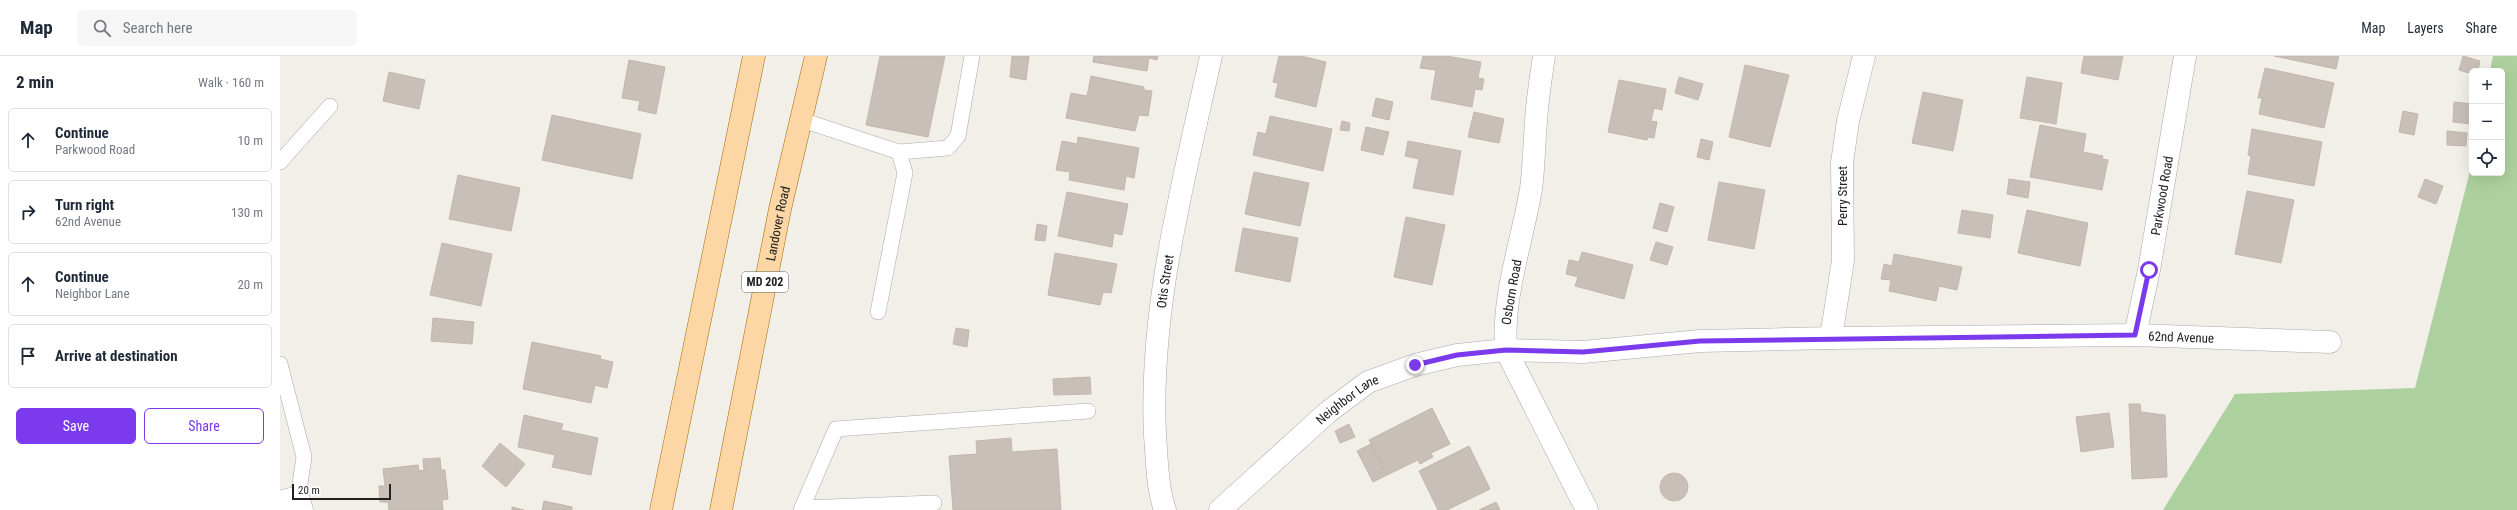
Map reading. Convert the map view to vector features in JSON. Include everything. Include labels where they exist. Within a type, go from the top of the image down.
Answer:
[{"type":"main road","points":[[661,510],[754,56]]},
{"type":"main road","name":"Landover Road","points":[[721,510],[780,209],[816,56]]},
{"type":"street","name":"Otis Street","points":[[1165,510],[1161,498],[1153,392],[1161,312],[1172,239],[1212,56]]},
{"type":"street","name":"Osborn Road","points":[[1544,56],[1536,121],[1533,174],[1504,328],[1506,350],[1587,510]]},
{"type":"street","name":"Perry Street","points":[[1831,338],[1843,260],[1842,163],[1848,121],[1864,56]]},
{"type":"street","name":"Parkwood Road","points":[[2135,335],[2149,270],[2169,140],[2186,56]]},
{"type":"street","name":"62nd Avenue","points":[[1506,350],[1583,352],[1700,341],[2135,335],[2330,342]]},
{"type":"street","name":"Neighbor Lane","points":[[1220,510],[1328,412],[1368,382],[1415,365],[1457,355],[1506,350]]},
{"type":"lane","points":[[802,120],[899,152],[948,148],[958,136],[972,56]]},
{"type":"lane","points":[[280,162],[330,106]]},
{"type":"lane","points":[[878,312],[906,173],[899,152]]},
{"type":"lane","points":[[280,364],[304,457],[293,503]]},
{"type":"lane","points":[[934,504],[802,509],[836,429],[1088,411]]},
{"type":"green space","points":[[2493,56],[2517,56],[2517,510],[2163,510],[2235,394],[2415,388],[2469,175],[2505,176],[2505,68],[2491,68]]},
{"type":"building","points":[[880,56],[945,56],[928,137],[866,125]]},
{"type":"building","points":[[1012,56],[1029,56],[1026,80],[1010,77]]},
{"type":"building","points":[[1094,56],[1158,56],[1157,60],[1149,58],[1147,71],[1093,62]]},
{"type":"building","points":[[1279,56],[1301,56],[1326,62],[1316,107],[1275,97],[1278,83],[1273,82]]},
{"type":"building","points":[[1423,56],[1447,56],[1481,62],[1478,78],[1484,79],[1482,90],[1475,89],[1472,107],[1431,99],[1436,70],[1420,68]]},
{"type":"building","points":[[2084,56],[2123,56],[2118,80],[2081,73]]},
{"type":"building","points":[[2274,56],[2339,56],[2336,69]]},
{"type":"building","points":[[2463,56],[2480,61],[2479,68],[2469,68],[2469,73],[2459,70]]},
{"type":"building","points":[[629,60],[665,67],[656,114],[638,110],[640,101],[622,98]]},
{"type":"building","points":[[1745,65],[1789,75],[1770,147],[1729,137]]},
{"type":"building","points":[[2265,68],[2334,83],[2324,128],[2259,114],[2262,98],[2258,98]]},
{"type":"building","points":[[389,72],[425,80],[419,109],[383,101]]},
{"type":"building","points":[[1091,76],[1144,87],[1144,90],[1152,91],[1148,116],[1139,115],[1135,131],[1066,118],[1071,93],[1087,96]]},
{"type":"building","points":[[1679,77],[1703,84],[1698,100],[1675,93]]},
{"type":"building","points":[[2027,77],[2062,83],[2056,124],[2020,118]]},
{"type":"building","points":[[1619,80],[1666,89],[1662,110],[1654,108],[1651,121],[1657,122],[1654,138],[1648,137],[1647,140],[1608,132]]},
{"type":"building","points":[[1923,92],[1963,100],[1953,151],[1912,143]]},
{"type":"building","points":[[1376,98],[1393,102],[1389,120],[1372,116]]},
{"type":"building","points":[[2454,102],[2469,104],[2469,124],[2453,122]]},
{"type":"building","points":[[2403,111],[2418,114],[2414,135],[2399,132]]},
{"type":"building","points":[[1474,112],[1504,119],[1499,143],[1468,137]]},
{"type":"building","points":[[552,115],[641,134],[632,179],[542,160]]},
{"type":"building","points":[[1270,116],[1332,129],[1323,171],[1253,155],[1258,132],[1266,134]]},
{"type":"building","points":[[1342,121],[1350,123],[1349,131],[1340,130]]},
{"type":"building","points":[[2040,125],[2086,134],[2083,152],[2103,156],[2102,159],[2108,160],[2102,190],[2030,177]]},
{"type":"building","points":[[1366,127],[1389,132],[1383,155],[1361,150]]},
{"type":"building","points":[[2252,129],[2322,142],[2314,186],[2248,174],[2251,156],[2248,155]]},
{"type":"building","points":[[2447,131],[2467,133],[2466,146],[2447,145]]},
{"type":"building","points":[[1078,137],[1139,148],[1134,178],[1126,176],[1124,190],[1069,180],[1070,172],[1056,170],[1062,141],[1077,144]]},
{"type":"building","points":[[1701,139],[1713,142],[1709,160],[1697,157]]},
{"type":"building","points":[[1408,141],[1461,151],[1453,195],[1413,188],[1419,159],[1405,156]]},
{"type":"building","points":[[1254,172],[1309,183],[1300,226],[1245,214]]},
{"type":"building","points":[[458,175],[520,188],[511,231],[449,219]]},
{"type":"building","points":[[2009,179],[2030,182],[2028,198],[2007,194]]},
{"type":"building","points":[[2425,179],[2443,186],[2436,204],[2418,197]]},
{"type":"building","points":[[1719,182],[1765,190],[1754,249],[1708,240]]},
{"type":"building","points":[[2247,191],[2294,200],[2281,263],[2235,254]]},
{"type":"building","points":[[1067,192],[1128,204],[1122,235],[1114,233],[1112,247],[1058,236]]},
{"type":"building","points":[[1660,203],[1674,207],[1667,232],[1653,228]]},
{"type":"building","points":[[1962,210],[1993,215],[1990,238],[1958,233]]},
{"type":"building","points":[[2027,210],[2088,223],[2080,266],[2018,253]]},
{"type":"building","points":[[1406,217],[1445,225],[1432,285],[1394,277]]},
{"type":"building","points":[[1037,224],[1047,226],[1045,241],[1035,240]]},
{"type":"building","points":[[1243,228],[1298,238],[1290,282],[1235,271]]},
{"type":"building","points":[[1656,242],[1673,247],[1667,265],[1650,260]]},
{"type":"building","points":[[442,243],[492,254],[481,306],[430,295]]},
{"type":"building","points":[[1582,252],[1633,265],[1624,299],[1575,286],[1578,277],[1566,274],[1569,260],[1579,262]]},
{"type":"building","points":[[1055,253],[1117,264],[1111,293],[1103,292],[1100,305],[1048,295]]},
{"type":"building","points":[[1894,254],[1962,267],[1957,290],[1939,286],[1936,301],[1889,291],[1891,280],[1881,279],[1884,264],[1892,266]]},
{"type":"building","points":[[433,318],[474,322],[472,344],[431,341]]},
{"type":"building","points":[[956,328],[969,330],[967,347],[953,344]]},
{"type":"building","points":[[532,342],[601,356],[600,359],[613,362],[607,388],[595,385],[591,403],[523,389]]},
{"type":"building","points":[[1090,377],[1091,394],[1054,395],[1053,379]]},
{"type":"building","points":[[2129,404],[2140,404],[2141,412],[2165,415],[2167,477],[2132,479]]},
{"type":"building","points":[[1432,408],[1450,444],[1431,453],[1433,457],[1420,464],[1418,460],[1387,475],[1369,440]]},
{"type":"building","points":[[2109,413],[2114,447],[2081,452],[2076,417]]},
{"type":"building","points":[[524,415],[563,424],[561,430],[598,438],[591,475],[552,467],[555,455],[518,447]]},
{"type":"building","points":[[1349,424],[1355,437],[1340,443],[1335,431]]},
{"type":"building","points":[[1011,438],[1012,452],[1057,449],[1061,510],[953,510],[949,456],[977,454],[976,441]]},
{"type":"building","points":[[500,443],[525,464],[506,487],[482,466]]},
{"type":"building","points":[[1371,444],[1387,475],[1373,482],[1357,451]]},
{"type":"building","points":[[1469,446],[1490,489],[1447,510],[1438,510],[1419,471]]},
{"type":"building","points":[[440,458],[441,470],[445,470],[448,499],[442,500],[443,510],[389,510],[388,502],[380,502],[379,486],[385,486],[383,469],[418,465],[419,471],[424,470],[423,459]]},
{"type":"building","points":[[1674,473],[1684,477],[1688,487],[1684,497],[1674,501],[1664,497],[1660,487],[1664,477]]},
{"type":"building","points":[[544,501],[572,507],[572,510],[542,510]]},
{"type":"building","points":[[1496,502],[1500,510],[1479,510]]},
{"type":"building","points":[[512,507],[524,510],[512,510]]},
{"type":"route","points":[[1415,365],[1457,355],[1506,350],[1583,352],[1700,341],[2135,335],[2149,270]]}]
